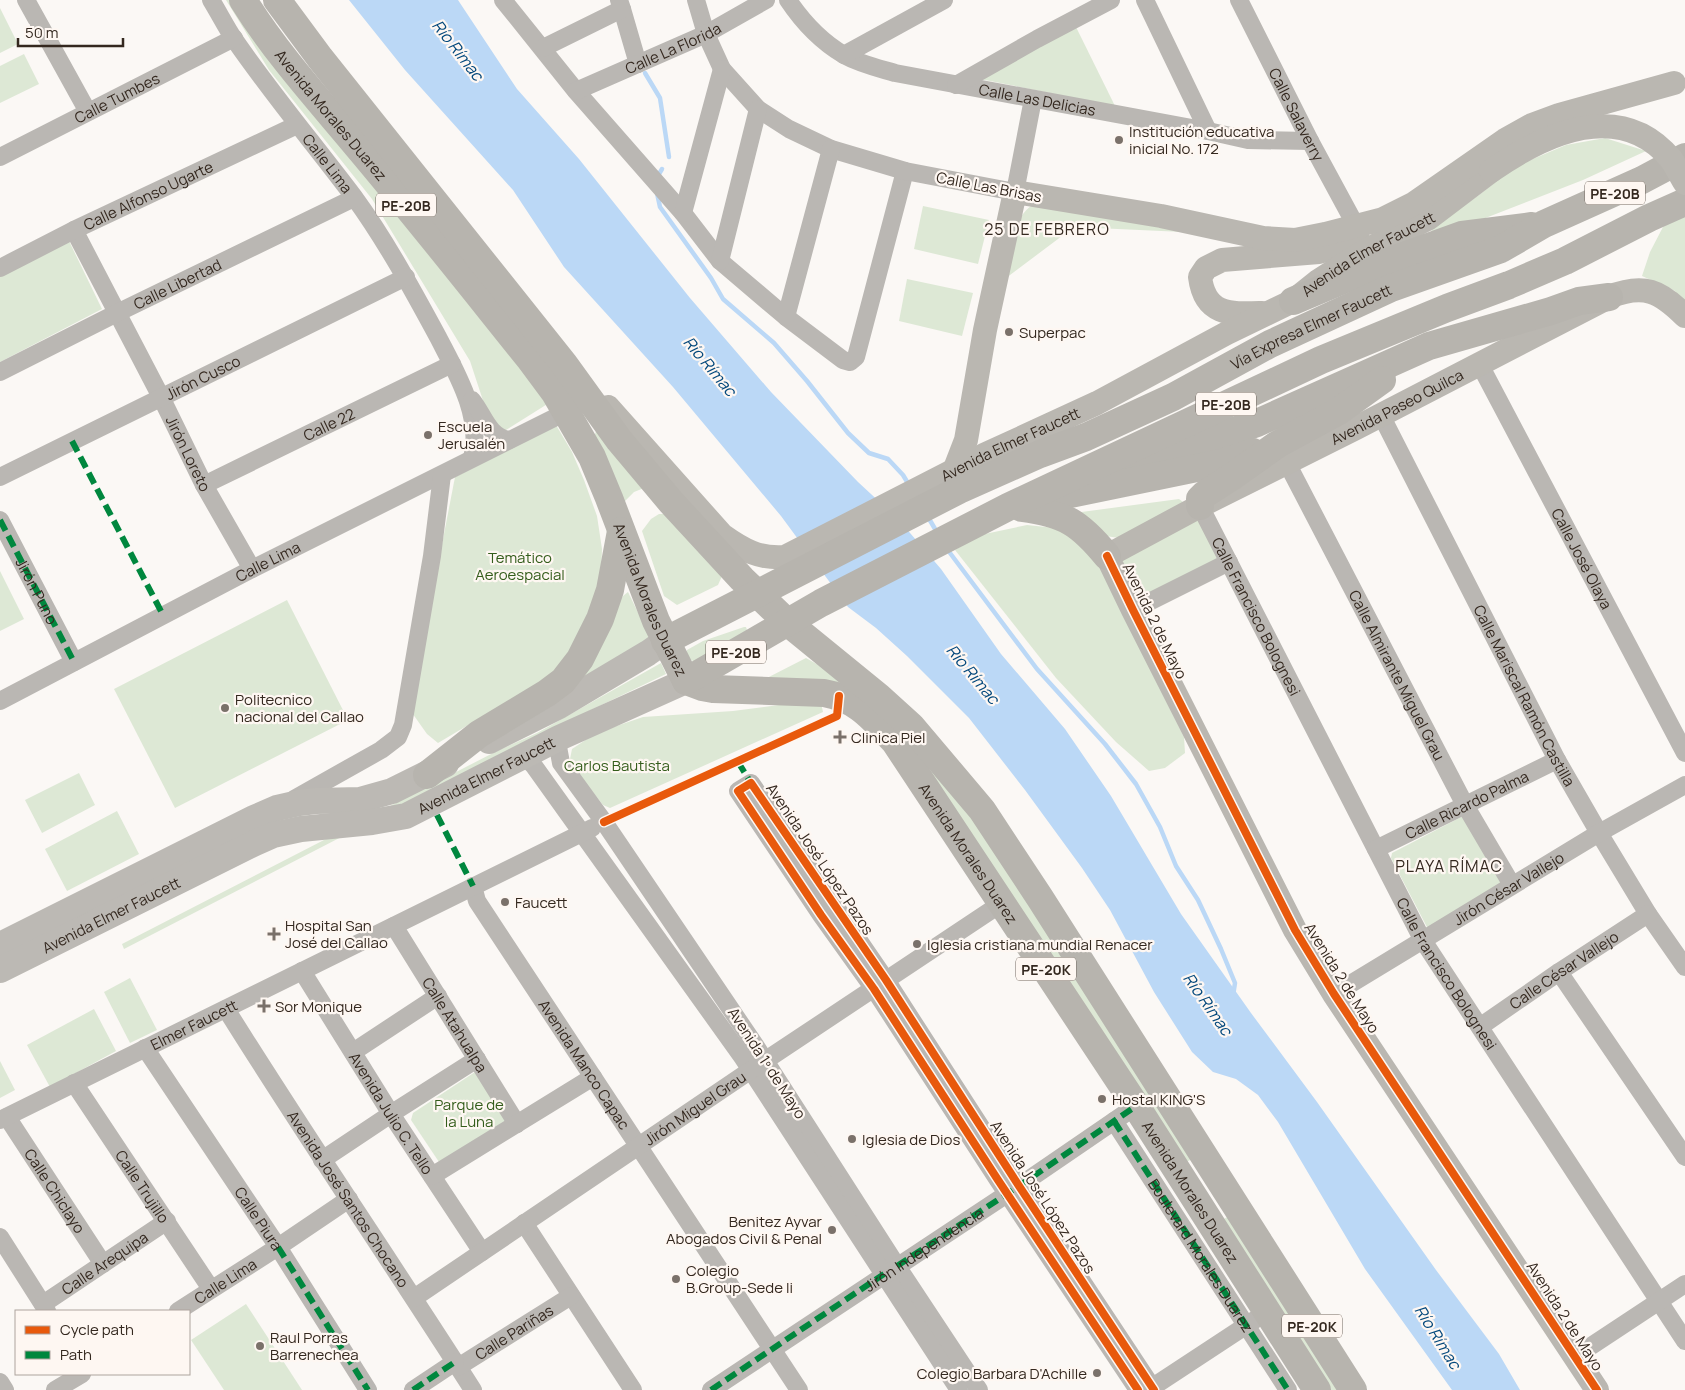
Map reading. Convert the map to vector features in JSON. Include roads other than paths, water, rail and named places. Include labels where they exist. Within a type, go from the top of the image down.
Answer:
[{"type":"highway","name":"Avenida Morales Duarez","points":[[244,0],[258,24],[285,61],[357,146],[544,376],[619,440],[671,502],[742,580],[787,622],[880,696],[912,726],[982,810],[1353,1390]]},
{"type":"highway","name":"Avenida Morales Duarez","points":[[277,0],[320,58],[564,364],[579,406],[595,464],[665,641],[686,681],[702,688],[824,693],[839,696],[859,706],[895,742],[1002,903],[1125,1114],[1204,1214],[1256,1319],[1317,1390]]},
{"type":"highway","name":"Vía Expresa Elmer Faucett","points":[[932,493],[989,476],[1086,437],[1173,397],[1270,344],[1332,314],[1391,288],[1502,249],[1544,224],[1633,184],[1685,157]]},
{"type":"highway","name":"PE-20B","points":[[1008,507],[1321,360],[1447,308],[1509,285],[1685,202]]},
{"type":"highway","points":[[1294,300],[1376,266],[1462,235],[1544,224]]},
{"type":"highway","points":[[1200,506],[1200,499],[1205,494],[1230,478],[1283,453],[1429,346],[1565,260]]},
{"type":"highway","points":[[1008,507],[1257,423],[1429,346],[1551,311],[1579,301],[1609,297]]},
{"type":"highway","points":[[1008,507],[1221,463],[1283,453]]},
{"type":"highway","name":"Avenida Elmer Faucett","points":[[665,641],[757,593],[799,561],[932,493]]},
{"type":"highway","points":[[1008,507],[1049,512],[1072,521],[1095,540],[1107,556]]},
{"type":"highway","name":"Avenida Elmer Faucett","points":[[686,681],[821,603],[1008,507]]},
{"type":"highway","points":[[426,775],[479,734],[547,693],[562,681],[580,659],[600,620],[610,590],[621,530]]},
{"type":"highway","points":[[1204,1214],[1229,1196]]},
{"type":"main road","name":"Avenida Elmer Faucett","points":[[1356,226],[1383,219],[1413,204],[1505,140],[1532,125],[1559,115],[1674,83]]},
{"type":"main road","name":"Avenida Elmer Faucett","points":[[932,493],[954,471],[1002,446],[1097,403],[1218,338],[1294,300],[1318,281],[1365,252],[1429,218],[1518,152],[1540,141],[1570,130],[1602,125],[1627,130],[1650,140],[1671,160],[1685,182]]},
{"type":"main road","name":"Calle Las Brisas","points":[[1015,192],[1161,216],[1263,238],[1295,240],[1356,226]]},
{"type":"main road","points":[[954,471],[966,440],[984,330],[1015,192]]},
{"type":"main road","points":[[1269,313],[1226,313],[1212,304],[1202,292],[1200,277],[1206,268],[1222,260],[1319,252],[1341,247],[1352,243],[1357,236],[1356,226]]},
{"type":"main road","name":"Avenida Paseo Quilca","points":[[1283,453],[1381,415],[1479,363],[1626,290],[1654,292],[1668,299],[1685,316]]},
{"type":"main road","name":"Avenida Elmer Faucett","points":[[564,364],[595,392],[722,535],[744,550],[756,555],[775,558],[785,557],[799,561]]},
{"type":"main road","points":[[1107,556],[1200,506]]},
{"type":"main road","name":"Avenida 2 de Mayo","points":[[1107,556],[1295,930],[1334,994],[1598,1390]]},
{"type":"main road","name":"Avenida Elmer Faucett","points":[[0,945],[254,818],[278,808],[316,801],[360,800],[392,791],[559,706],[665,641]]},
{"type":"main road","name":"Avenida Elmer Faucett","points":[[0,970],[274,835],[301,828],[372,822],[406,816],[559,738],[686,681]]},
{"type":"street","points":[[26,0],[88,112]]},
{"type":"street","name":"Calle Lima","points":[[0,701],[252,569],[442,475],[472,458],[476,445],[475,431],[463,387],[406,277],[354,198],[234,38],[211,0]]},
{"type":"street","name":"Calle Las Brisas","points":[[696,0],[706,34],[722,68],[758,109],[789,129],[831,149],[905,171],[1015,192]]},
{"type":"street","name":"Calle La Florida","points":[[576,91],[706,34],[766,0]]},
{"type":"street","name":"Calle Las Delicias","points":[[788,0],[801,18],[844,55],[869,66],[895,74],[1034,98],[1248,140],[1310,141]]},
{"type":"street","points":[[844,55],[944,0]]},
{"type":"street","points":[[956,85],[1111,0]]},
{"type":"street","points":[[1145,0],[1208,131]]},
{"type":"street","name":"Calle Salaverry","points":[[1239,0],[1310,141],[1356,226]]},
{"type":"street","points":[[510,2],[576,91],[683,213],[720,261],[786,317],[843,360],[850,362],[856,357],[905,171]]},
{"type":"street","points":[[543,48],[620,5],[638,64]]},
{"type":"street","name":"Calle Tumbes","points":[[0,157],[234,38]]},
{"type":"street","points":[[683,213],[722,68]]},
{"type":"street","points":[[1015,192],[1034,98]]},
{"type":"street","points":[[720,261],[758,109]]},
{"type":"street","name":"Calle Alfonso Ugarte","points":[[0,268],[74,230],[297,124]]},
{"type":"street","points":[[786,317],[831,149]]},
{"type":"street","name":"Calle Libertad","points":[[0,372],[117,312],[354,198]]},
{"type":"street","name":"Jirón Loreto","points":[[74,230],[161,397],[204,485],[252,569]]},
{"type":"street","name":"Jirón Cusco","points":[[0,477],[406,277]]},
{"type":"street","name":"Calle José Olaya","points":[[1479,363],[1685,753]]},
{"type":"street","name":"Calle 22","points":[[204,485],[452,364]]},
{"type":"street","name":"Calle Lima","points":[[463,387],[478,407],[491,431],[501,438],[509,440]]},
{"type":"street","points":[[472,458],[579,406]]},
{"type":"street","name":"Calle Mariscal Ramón Castilla","points":[[1381,415],[1557,760],[1648,914],[1685,967]]},
{"type":"street","name":"Calle Almirante Miguel Grau","points":[[1283,453],[1465,805],[1512,885]]},
{"type":"street","points":[[278,808],[381,750],[398,737],[403,725],[432,556],[442,475]]},
{"type":"street","name":"Calle Francisco Bolognesi","points":[[1200,506],[1422,939],[1481,1026],[1685,1341]]},
{"type":"street","name":"Jirón Puno","points":[[0,520],[74,662]]},
{"type":"street","points":[[1133,610],[1228,562]]},
{"type":"street","name":"Avenida 1º de Mayo","points":[[559,738],[558,747],[561,763],[604,822],[890,1270],[960,1390]]},
{"type":"street","name":"Avenida 1º de Mayo","points":[[519,758],[528,760],[534,766],[758,1065]]},
{"type":"street","name":"Calle Ricardo Palma","points":[[1376,849],[1557,760]]},
{"type":"street","name":"Avenida José López Pazos","points":[[880,985],[821,915],[738,791],[751,783],[1013,1190],[1148,1389]]},
{"type":"street","name":"Jirón César Vallejo","points":[[1334,994],[1599,833],[1685,786]]},
{"type":"street","name":"Elmer Faucett","points":[[4,1118],[604,822]]},
{"type":"street","name":"Avenida Manco Capac","points":[[473,886],[477,901],[799,1390]]},
{"type":"street","name":"Jirón Miguel Grau","points":[[414,1298],[758,1065],[1002,903]]},
{"type":"street","name":"Calle César Vallejo","points":[[1481,1026],[1648,914]]},
{"type":"street","name":"Calle Atahualpa","points":[[394,926],[517,1124]]},
{"type":"street","name":"Avenida Julio C. Tello","points":[[302,971],[391,1114],[482,1252]]},
{"type":"street","points":[[1559,972],[1685,1157]]},
{"type":"street","points":[[353,1052],[438,996]]},
{"type":"street","name":"Avenida José Santos Chocano","points":[[226,1009],[322,1160],[473,1390]]},
{"type":"street","name":"Calle Piura","points":[[145,1048],[278,1247],[368,1390]]},
{"type":"street","points":[[322,1160],[477,1059]]},
{"type":"street","points":[[432,1176],[593,1077]]},
{"type":"street","name":"Calle Trujillo","points":[[74,1083],[212,1289]]},
{"type":"street","name":"Jirón Independencia","points":[[711,1390],[1125,1114]]},
{"type":"street","name":"Boulevard Morales Duarez","points":[[1125,1114],[1256,1319],[1288,1390]]},
{"type":"street","name":"Calle Chiclayo","points":[[4,1118],[103,1264]]},
{"type":"street","name":"Calle Lima","points":[[180,1310],[349,1200]]},
{"type":"street","name":"Calle Arequipa","points":[[45,1308],[103,1264],[167,1221]]},
{"type":"street","points":[[524,1223],[634,1390]]},
{"type":"street","points":[[0,1237],[45,1308]]},
{"type":"street","name":"Avenida 1º de Mayo","points":[[890,1270],[979,1390]]},
{"type":"street","points":[[1576,1356],[1685,1284]]},
{"type":"street","name":"Calle Pariñas","points":[[412,1390],[571,1296]]},
{"type":"street","points":[[1148,1389],[1256,1319]]},
{"type":"street","points":[[55,1390],[80,1375]]},
{"type":"street","points":[[0,1382],[5,1390]]},
{"type":"water","name":"Río Rímac","points":[[349,0],[458,0],[517,89],[579,159],[690,298],[771,392],[858,482],[898,519],[941,569],[1001,654],[1065,729],[1111,796],[1181,914],[1436,1270],[1499,1354],[1520,1390],[1452,1390],[1365,1269],[1278,1122],[1258,1095],[1236,1079],[1213,1072],[1192,1052],[1154,992],[1110,910],[1082,868],[969,718],[907,656],[876,628],[848,607],[781,516],[673,387],[564,267],[513,190],[405,70]]},
{"type":"waterway","points":[[645,73],[660,98],[669,157]]},
{"type":"waterway","points":[[659,174],[662,169]]},
{"type":"waterway","points":[[657,193],[660,207],[711,278],[723,299],[774,343],[848,433],[869,453],[888,459],[903,475],[909,485]]},
{"type":"waterway","points":[[928,517],[938,534]]},
{"type":"waterway","points":[[947,549],[1037,669],[1105,744],[1136,784],[1160,827],[1176,866],[1198,900],[1221,949],[1235,983],[1233,996]]},
{"type":"place","name":"Institución educativa inicial No. 172","points":[[1119,140]]},
{"type":"place","name":"Superpac","points":[[1009,332]]},
{"type":"place","name":"Escuela Jerusalén","points":[[428,435]]},
{"type":"place","name":"Politecnico nacional del Callao","points":[[225,708]]},
{"type":"place","name":"Clinica Piel","points":[[840,737]]},
{"type":"place","name":"Faucett","points":[[505,902]]},
{"type":"place","name":"Hospital San José del Callao","points":[[274,934]]},
{"type":"place","name":"Iglesia cristiana mundial Renacer","points":[[917,944]]},
{"type":"place","name":"Sor Monique","points":[[264,1006]]},
{"type":"place","name":"Hostal KING'S","points":[[1102,1099]]},
{"type":"place","name":"Iglesia de Dios","points":[[852,1139]]},
{"type":"place","name":"Benitez Ayvar Abogados Civil & Penal","points":[[832,1230]]},
{"type":"place","name":"Colegio B.Group-Sede Ii","points":[[676,1279]]},
{"type":"place","name":"Raul Porras Barrenechea","points":[[260,1346]]},
{"type":"place","name":"Colegio Barbara D'Achille","points":[[1097,1373]]},
{"type":"district","name":"25 DE FEBRERO","points":[[1047,229]]},
{"type":"district","name":"PLAYA RÍMAC","points":[[1449,866]]},
{"type":"park label","name":"Temático Aeroespacial","points":[[520,566]]},
{"type":"park label","name":"Carlos Bautista","points":[[617,765]]},
{"type":"park label","name":"Parque de la Luna","points":[[469,1112]]}]
